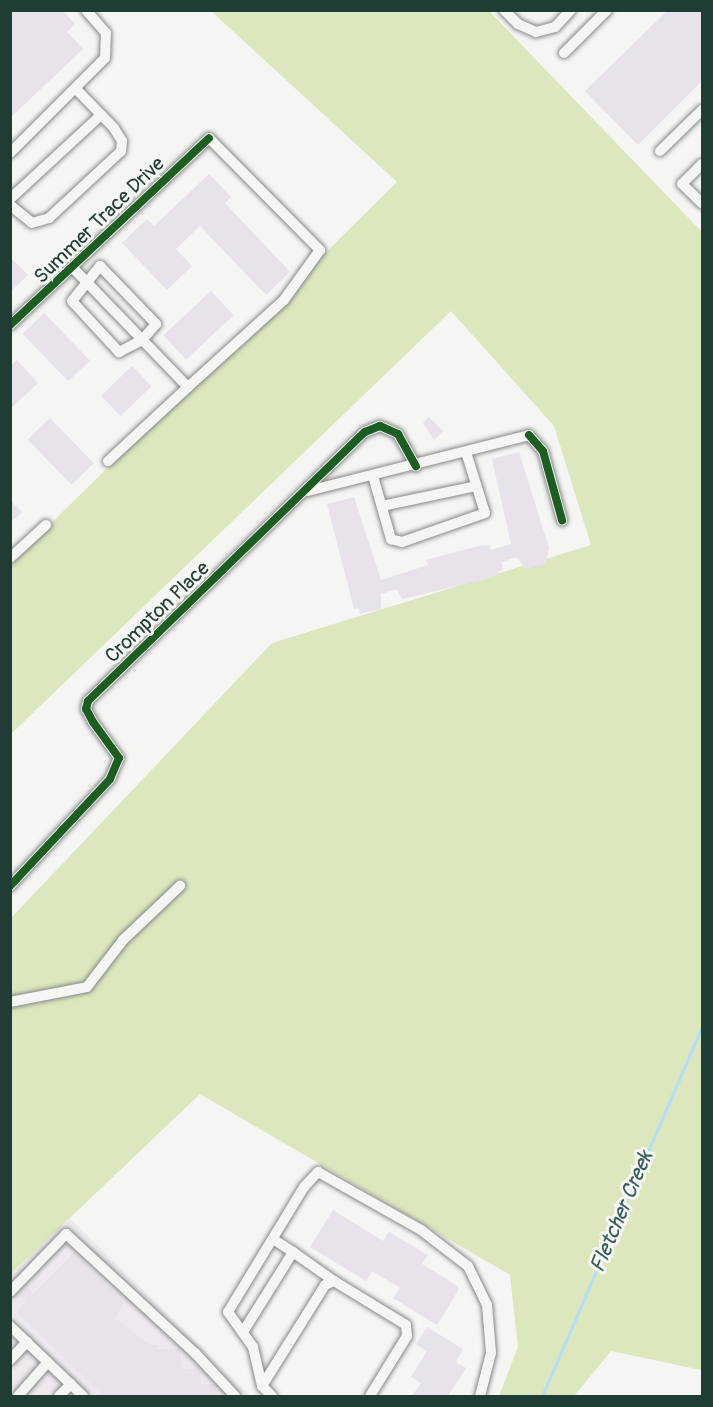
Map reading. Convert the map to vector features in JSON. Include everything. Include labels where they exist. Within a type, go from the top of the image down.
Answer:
[{"type":"street","points":[[10,153],[77,90],[105,58],[108,43],[106,33],[86,10]]},
{"type":"street","points":[[504,10],[518,24],[536,32],[555,27],[572,10]]},
{"type":"street","points":[[564,53],[607,10]]},
{"type":"street","points":[[10,204],[32,223],[49,218],[121,151],[122,141],[77,90]]},
{"type":"street","points":[[660,151],[702,110]]},
{"type":"street","points":[[10,199],[101,115]]},
{"type":"street","name":"Summer Trace Drive","points":[[10,325],[73,268],[208,138],[320,250],[284,300],[188,387]]},
{"type":"street","points":[[702,164],[682,184],[702,204]]},
{"type":"street","points":[[100,266],[156,324],[142,340],[119,352],[72,301],[85,280],[100,266]]},
{"type":"street","points":[[73,268],[188,387],[108,461]]},
{"type":"street","name":"Crompton Place","points":[[10,886],[110,779],[119,758],[93,723],[86,709],[88,701],[307,491],[365,432],[380,426],[398,434],[416,466]]},
{"type":"street","points":[[307,491],[416,466],[528,435],[543,451],[562,520]]},
{"type":"street","points":[[373,476],[392,539],[402,542],[485,513],[466,453]]},
{"type":"street","points":[[382,506],[476,486]]},
{"type":"street","points":[[10,558],[46,525]]},
{"type":"street","points":[[10,1002],[87,987],[123,940],[180,886]]},
{"type":"street","points":[[272,1396],[262,1386],[253,1347],[228,1312],[318,1172],[421,1230],[468,1266],[487,1305],[491,1353],[480,1396]]},
{"type":"street","points":[[10,1292],[66,1234],[235,1396]]},
{"type":"street","points":[[273,1239],[334,1281],[406,1325],[407,1336],[370,1396]]},
{"type":"street","points":[[243,1332],[293,1252]]},
{"type":"street","points":[[262,1386],[325,1285],[334,1281]]},
{"type":"street","points":[[10,1326],[83,1396]]},
{"type":"street","points":[[10,1360],[27,1342]]},
{"type":"street","points":[[18,1396],[48,1362]]},
{"type":"street","points":[[59,1396],[70,1384]]},
{"type":"shaded area","points":[[70,1218],[249,1396],[11,1396],[11,1274]]},
{"type":"green space","points":[[211,11],[489,11],[702,232],[701,1370],[611,1351],[574,1396],[499,1396],[518,1347],[510,1275],[200,1094],[11,1274],[11,918],[272,643],[591,545],[554,426],[451,311],[11,734],[11,563],[397,182]]},
{"type":"building","points":[[10,10],[62,10],[75,24],[67,32],[83,49],[10,118]]},
{"type":"building","points":[[668,10],[702,10],[702,81],[638,145],[585,91]]},
{"type":"building","points":[[209,174],[231,197],[225,203],[290,272],[266,295],[200,226],[176,249],[192,266],[167,290],[122,243],[147,219],[154,226]]},
{"type":"building","points":[[10,257],[28,275],[10,292]]},
{"type":"building","points":[[211,291],[234,315],[186,359],[163,335]]},
{"type":"building","points":[[44,313],[90,360],[68,381],[22,334]]},
{"type":"building","points":[[17,360],[38,383],[10,409],[10,367]]},
{"type":"building","points":[[132,366],[151,386],[121,416],[101,396]]},
{"type":"building","points":[[429,417],[443,431],[434,440],[423,423]]},
{"type":"building","points":[[50,418],[94,463],[71,485],[28,440]]},
{"type":"building","points":[[519,452],[549,548],[546,564],[525,569],[517,557],[501,562],[503,569],[491,578],[402,599],[397,589],[381,594],[381,609],[360,614],[359,608],[354,609],[327,504],[354,497],[381,580],[428,565],[426,560],[482,545],[490,545],[491,550],[511,544],[492,459]]},
{"type":"building","points":[[10,500],[22,512],[10,523]]},
{"type":"building","points":[[333,1210],[383,1241],[389,1232],[428,1255],[422,1264],[456,1285],[459,1289],[437,1325],[393,1298],[400,1288],[372,1271],[366,1281],[310,1247]]},
{"type":"building","points":[[74,1253],[124,1302],[115,1318],[150,1345],[158,1345],[158,1349],[180,1349],[182,1369],[200,1369],[201,1384],[214,1384],[218,1396],[103,1396],[19,1314],[17,1310],[26,1301],[20,1296],[28,1288],[33,1294]]},
{"type":"building","points":[[427,1327],[463,1349],[456,1362],[466,1368],[448,1396],[412,1396],[421,1383],[411,1377],[427,1351],[416,1345]]},
{"type":"waterway","name":"Fletcher Creek","points":[[542,1396],[702,1027]]},
{"type":"cycle path","points":[[10,325],[209,138]]},
{"type":"cycle path","points":[[10,886],[110,779],[119,758],[93,722],[86,709],[88,701],[365,432],[380,426],[398,434],[416,466]]},
{"type":"cycle path","points":[[529,435],[543,451],[562,520]]}]
